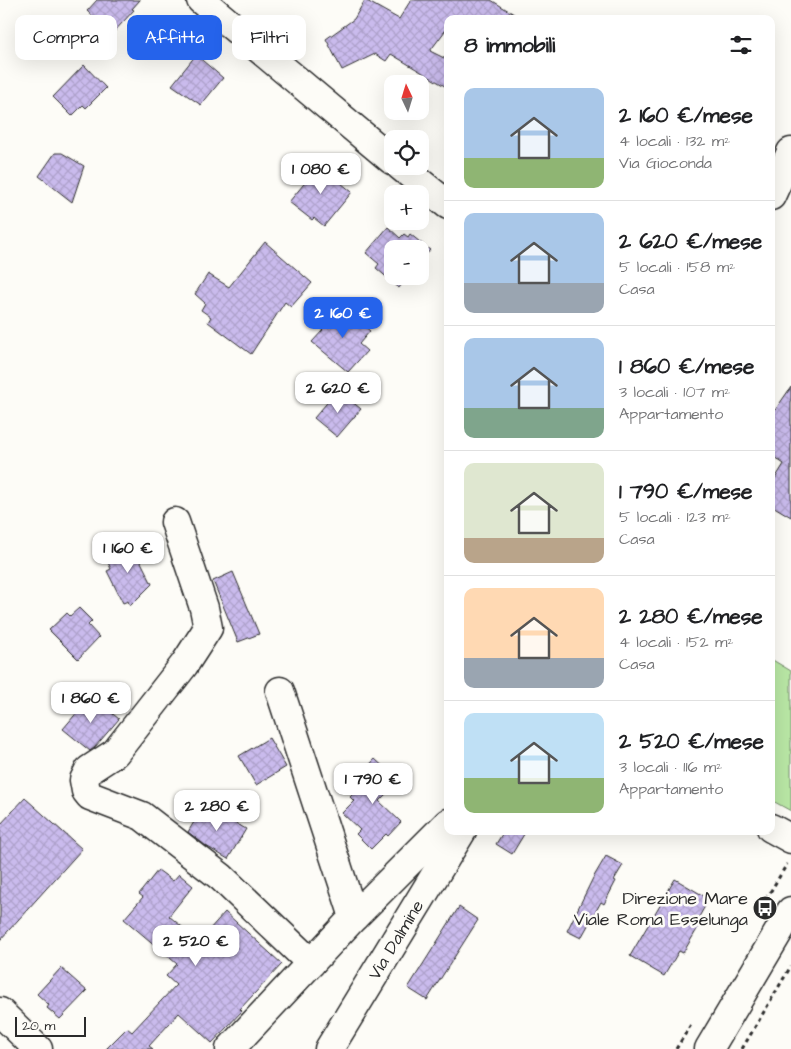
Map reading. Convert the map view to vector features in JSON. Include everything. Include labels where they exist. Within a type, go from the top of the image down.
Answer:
[{"type":"street","points":[[201,0],[384,153]]},
{"type":"street","points":[[775,187],[791,152]]},
{"type":"street","points":[[411,175],[444,202]]},
{"type":"street","points":[[176,522],[204,608],[208,628],[184,665],[115,753],[89,770],[84,780],[86,791],[90,796],[142,816],[221,877],[311,963]]},
{"type":"street","points":[[280,691],[354,917]]},
{"type":"street","points":[[230,1049],[354,917],[444,827]]},
{"type":"street","points":[[775,830],[791,839]]},
{"type":"street","name":"Via Dalmine","points":[[329,1049],[460,835]]},
{"type":"street","points":[[709,1049],[791,911]]},
{"type":"street","points":[[0,1012],[38,1049]]},
{"type":"path","points":[[742,1049],[791,966]]},
{"type":"green space","points":[[775,661],[791,671],[791,811],[775,802]]},
{"type":"building","points":[[97,0],[140,0],[132,9],[134,10],[127,15],[127,18],[117,29],[117,15],[91,15],[87,11]]},
{"type":"building","points":[[365,0],[399,19],[411,0],[491,0],[515,15],[444,15],[444,32],[430,51],[444,58],[444,86],[391,54],[386,61],[375,54],[342,70],[326,39],[354,19]]},
{"type":"building","points":[[192,60],[202,60],[223,78],[201,105],[172,85]]},
{"type":"building","points":[[84,65],[106,88],[86,108],[83,105],[72,116],[53,97]]},
{"type":"building","points":[[55,153],[62,153],[84,166],[72,202],[39,176]]},
{"type":"building","points":[[322,162],[343,180],[341,183],[352,192],[324,226],[314,218],[312,220],[289,202]]},
{"type":"building","points":[[385,230],[391,230],[400,238],[404,234],[408,237],[410,234],[418,240],[384,240],[384,275],[376,268],[379,264],[366,253]]},
{"type":"building","points":[[265,242],[312,283],[291,307],[285,302],[251,354],[208,322],[211,317],[201,310],[205,303],[195,294],[208,274],[229,287]]},
{"type":"building","points":[[341,306],[370,331],[359,344],[367,351],[348,372],[312,342]]},
{"type":"building","points":[[791,387],[791,517],[775,507],[775,479],[784,464],[775,458],[775,410]]},
{"type":"building","points":[[338,390],[361,409],[337,437],[314,418]]},
{"type":"building","points":[[131,542],[152,584],[130,606],[128,601],[123,603],[107,571],[111,569],[105,556]]},
{"type":"building","points":[[233,572],[259,634],[238,642],[213,581]]},
{"type":"building","points":[[79,608],[92,621],[88,625],[99,637],[78,659],[49,630],[67,613],[70,616]]},
{"type":"building","points":[[91,696],[119,719],[90,751],[63,729]]},
{"type":"building","points":[[269,738],[286,767],[256,785],[239,756]]},
{"type":"building","points":[[375,759],[399,781],[379,801],[401,822],[388,836],[386,834],[371,849],[356,834],[360,830],[342,813],[354,801],[350,797],[364,783],[358,777]]},
{"type":"building","points":[[25,798],[82,849],[0,940],[0,825]]},
{"type":"building","points":[[204,805],[246,829],[228,859],[206,846],[188,832]]},
{"type":"building","points":[[502,835],[524,835],[512,854],[496,844]]},
{"type":"building","points":[[606,856],[623,865],[614,880],[616,881],[604,904],[601,902],[581,938],[567,931]]},
{"type":"building","points":[[158,870],[173,881],[179,874],[193,886],[169,916],[199,941],[225,912],[282,964],[240,1009],[242,1011],[212,1043],[179,1013],[149,1046],[153,1049],[106,1049],[127,1028],[132,1032],[176,985],[166,976],[177,964],[124,919],[143,897],[139,894]]},
{"type":"building","points":[[675,879],[709,899],[695,924],[699,926],[683,953],[679,951],[664,976],[630,956]]},
{"type":"building","points":[[459,907],[478,920],[427,1000],[408,988]]},
{"type":"building","points":[[61,968],[87,991],[60,1019],[47,1008],[49,1005],[37,994]]},
{"type":"place","name":"Direzione Mare Viale Roma Esselunga","points":[[765,908]]}]
